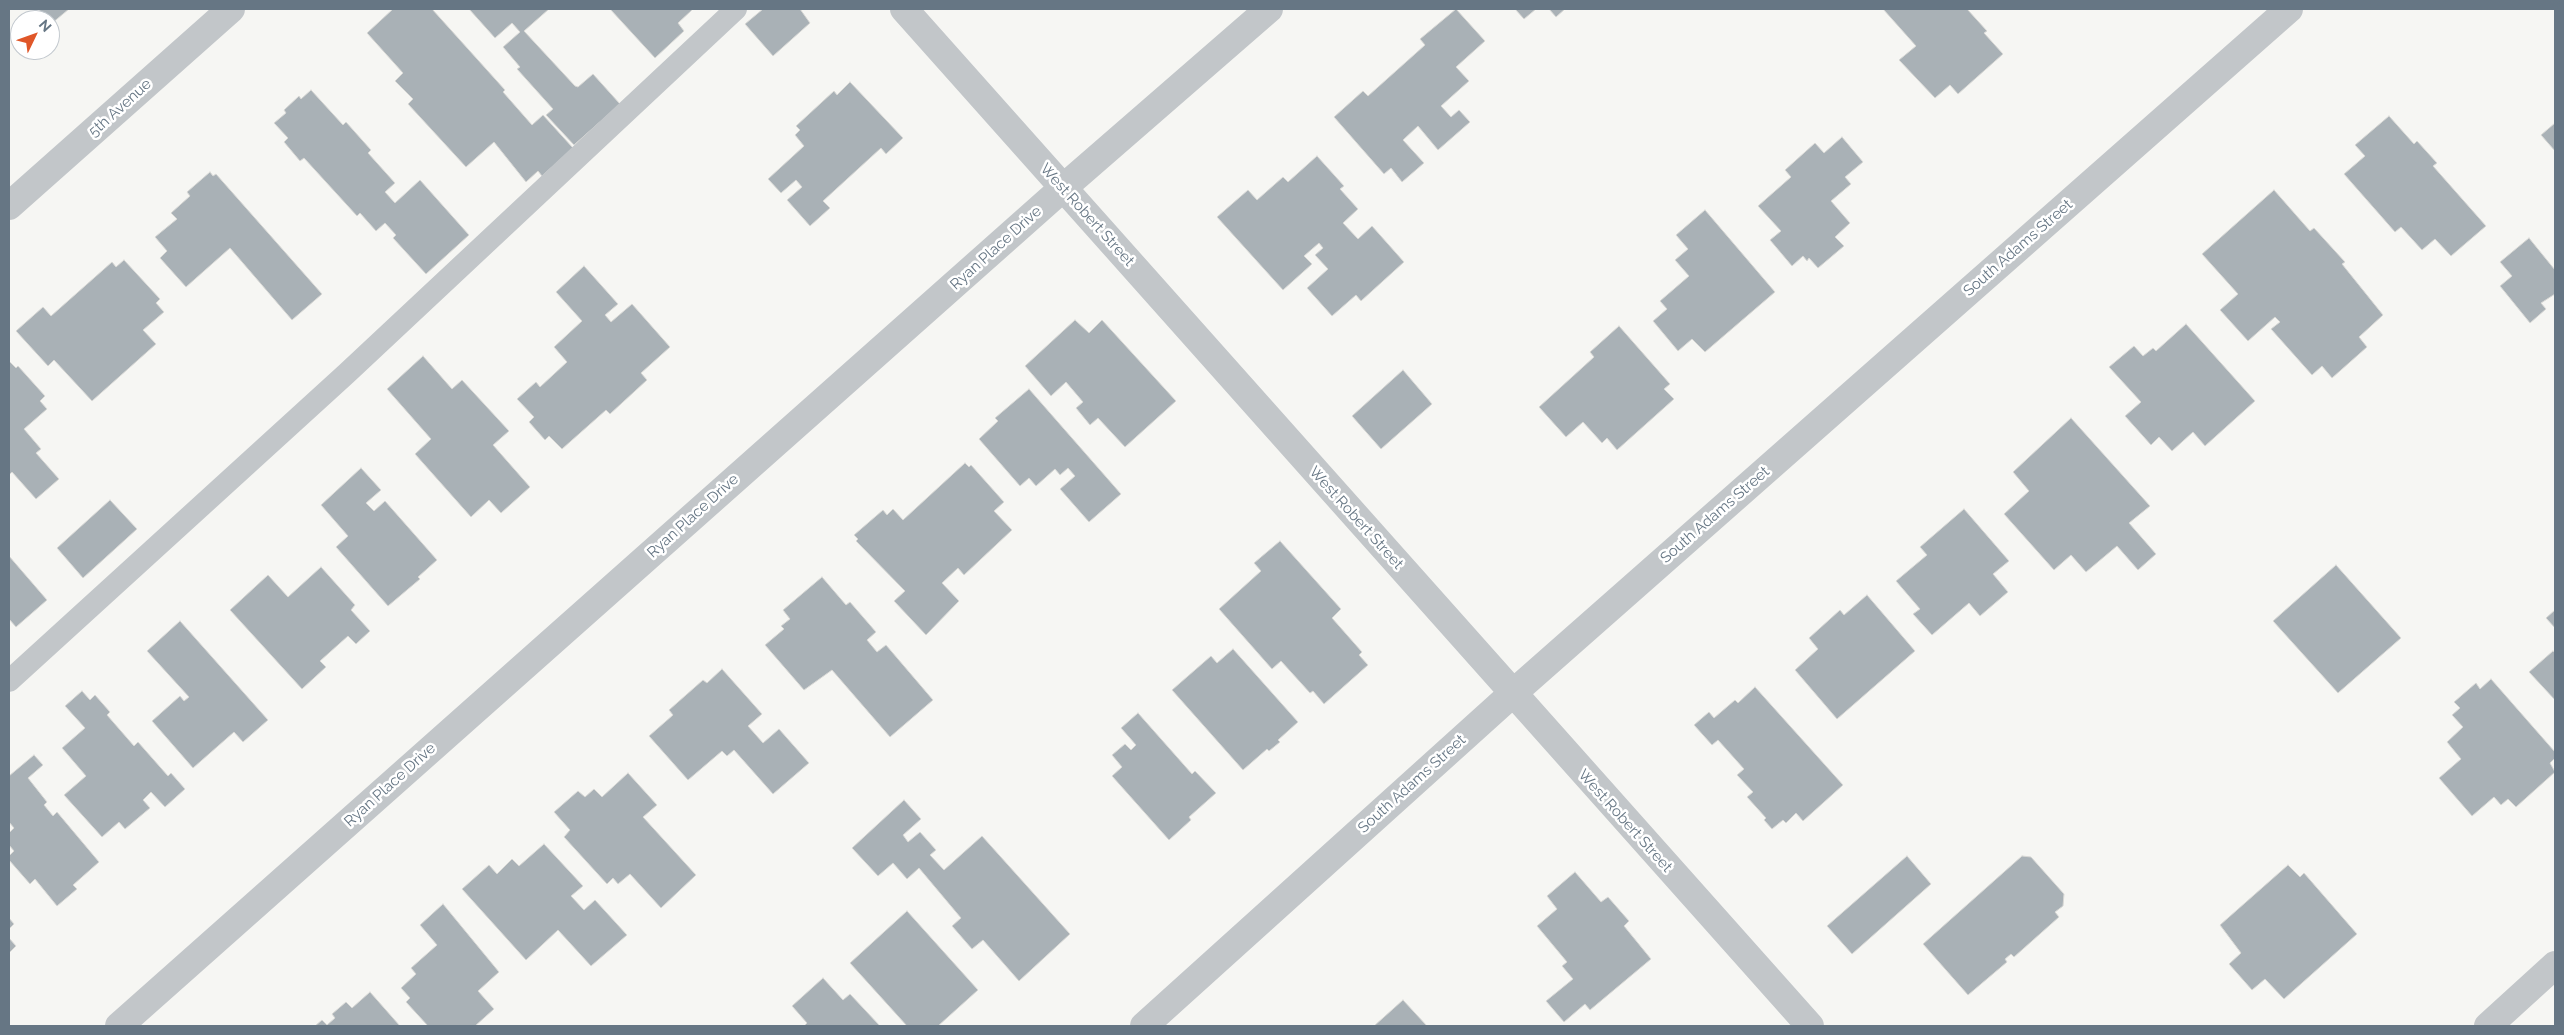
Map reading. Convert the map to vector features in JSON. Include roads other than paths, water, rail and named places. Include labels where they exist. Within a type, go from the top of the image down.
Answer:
[{"type":"street","name":"5th Avenue","points":[[9,206],[231,9]]},
{"type":"street","name":"West Robert Street","points":[[904,9],[1512,694],[1799,1022]]},
{"type":"street","name":"Ryan Place Drive","points":[[118,1026],[1063,188],[1269,9]]},
{"type":"street","name":"South Adams Street","points":[[1144,1026],[1512,694],[2289,9]]},
{"type":"street","points":[[2488,1026],[2555,965]]},
{"type":"lane","points":[[9,681],[338,380],[736,9]]}]
